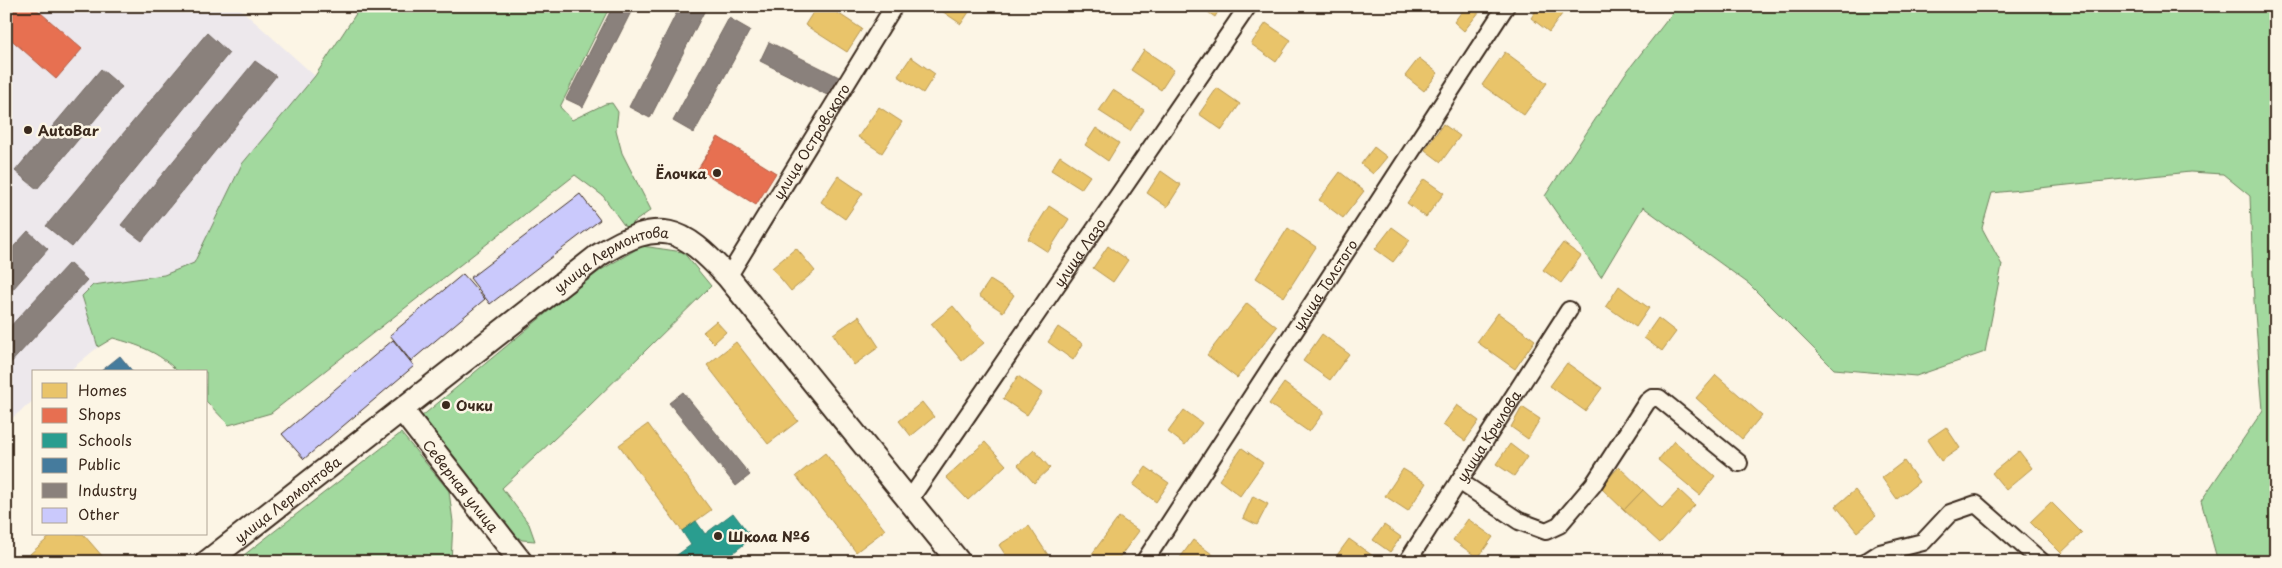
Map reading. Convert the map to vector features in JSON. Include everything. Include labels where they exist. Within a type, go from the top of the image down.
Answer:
[{"type":"main road","name":"улица Лермонтова","points":[[208,562],[407,417],[598,254],[624,239],[647,232],[667,232],[684,238],[704,251],[728,277],[910,499],[959,562]]},
{"type":"main road","name":"Северная улица","points":[[407,417],[521,562]]},
{"type":"street","name":"улица Островского","points":[[728,277],[894,6]]},
{"type":"street","name":"улица Лазо","points":[[910,499],[1248,6]]},
{"type":"street","name":"улица Толстого","points":[[1144,562],[1506,6]]},
{"type":"street","name":"улица Крылова","points":[[1407,562],[1569,310]]},
{"type":"street","points":[[1459,481],[1519,521],[1546,531],[1559,525],[1593,485],[1647,402],[1652,398],[1658,398],[1739,464]]},
{"type":"street","points":[[1877,559],[1923,542],[1950,514],[1976,504],[2042,562]]},
{"type":"shaded area","points":[[6,6],[237,6],[315,76],[242,164],[194,264],[164,275],[93,285],[83,296],[98,347],[70,370],[32,370],[32,402],[6,423]]},
{"type":"green space","points":[[361,6],[610,6],[560,107],[572,120],[605,104],[612,103],[618,112],[616,130],[622,153],[651,210],[626,228],[603,196],[575,175],[271,413],[229,425],[208,403],[208,370],[176,370],[156,354],[131,343],[113,338],[98,347],[82,296],[93,285],[164,275],[194,263],[242,164],[315,76]]},
{"type":"green space","points":[[1678,6],[2276,6],[2276,562],[2218,562],[2201,501],[2263,410],[2254,301],[2250,196],[2223,174],[2190,172],[1992,193],[1982,228],[2002,265],[1985,352],[1916,376],[1834,369],[1749,284],[1643,207],[1601,277],[1545,196],[1625,74]]},
{"type":"green space","points":[[642,246],[683,252],[711,286],[586,409],[502,488],[529,524],[535,541],[522,540],[511,533],[421,417],[562,300],[601,270]]},
{"type":"green space","points":[[401,433],[449,491],[453,522],[451,562],[235,562]]},
{"type":"building: Homes","points":[[817,6],[827,6],[862,29],[847,52],[805,25]]},
{"type":"building: Homes","points":[[941,6],[973,6],[961,24],[939,9]]},
{"type":"building: Homes","points":[[1199,6],[1221,6],[1215,17]]},
{"type":"building: Homes","points":[[1466,6],[1484,6],[1464,31],[1454,22]]},
{"type":"building: Homes","points":[[1539,6],[1551,6],[1562,14],[1549,32],[1531,18]]},
{"type":"building: Homes","points":[[1266,23],[1291,40],[1276,62],[1251,44]]},
{"type":"building: Homes","points":[[1144,50],[1174,70],[1161,90],[1131,70]]},
{"type":"building: Homes","points":[[1505,52],[1547,83],[1524,115],[1482,85]]},
{"type":"building: Homes","points":[[911,57],[935,74],[923,93],[898,76]]},
{"type":"building: Homes","points":[[1419,58],[1438,73],[1424,91],[1405,76]]},
{"type":"building: Homes","points":[[1217,88],[1240,104],[1222,130],[1199,114]]},
{"type":"building: Homes","points":[[1113,90],[1144,110],[1130,131],[1099,111]]},
{"type":"building: Homes","points":[[879,107],[902,122],[882,153],[858,137]]},
{"type":"building: Homes","points":[[1443,124],[1460,136],[1441,162],[1425,150]]},
{"type":"building: Homes","points":[[1096,128],[1119,143],[1108,161],[1085,145]]},
{"type":"building: Homes","points":[[1374,147],[1387,157],[1373,174],[1361,164]]},
{"type":"building: Homes","points":[[1060,156],[1090,176],[1081,189],[1051,170]]},
{"type":"building: Homes","points":[[1161,171],[1181,185],[1167,207],[1147,193]]},
{"type":"building: Homes","points":[[1340,172],[1364,191],[1343,218],[1319,200]]},
{"type":"building: Homes","points":[[838,176],[863,193],[845,219],[821,202]]},
{"type":"building: Homes","points":[[1424,179],[1444,193],[1426,217],[1407,203]]},
{"type":"building: Homes","points":[[1049,206],[1069,219],[1048,252],[1028,239]]},
{"type":"building: Homes","points":[[1392,227],[1410,240],[1393,262],[1375,249]]},
{"type":"building: Homes","points":[[1288,228],[1316,247],[1284,297],[1256,278]]},
{"type":"building: Homes","points":[[1563,243],[1581,256],[1561,283],[1543,270]]},
{"type":"building: Homes","points":[[1108,246],[1128,260],[1113,282],[1093,268]]},
{"type":"building: Homes","points":[[796,248],[815,271],[791,291],[772,268]]},
{"type":"building: Homes","points":[[990,280],[1014,295],[1003,312],[979,296]]},
{"type":"building: Homes","points":[[1619,286],[1649,308],[1636,327],[1606,306]]},
{"type":"building: Homes","points":[[1247,303],[1277,327],[1237,378],[1207,355]]},
{"type":"building: Homes","points":[[953,306],[984,343],[962,361],[931,324]]},
{"type":"building: Homes","points":[[1498,313],[1535,340],[1515,369],[1477,342]]},
{"type":"building: Homes","points":[[859,316],[879,347],[854,365],[833,334]]},
{"type":"building: Homes","points":[[1658,318],[1676,332],[1662,351],[1644,338]]},
{"type":"building: Homes","points":[[716,321],[726,332],[714,343],[703,332]]},
{"type":"building: Homes","points":[[1058,327],[1083,344],[1073,360],[1048,342]]},
{"type":"building: Homes","points":[[1322,334],[1349,354],[1330,380],[1303,361]]},
{"type":"building: Homes","points":[[736,342],[798,421],[768,444],[707,365]]},
{"type":"building: Homes","points":[[1567,363],[1602,388],[1585,411],[1550,386]]},
{"type":"building: Homes","points":[[1716,375],[1762,415],[1742,439],[1696,398]]},
{"type":"building: Homes","points":[[1018,376],[1042,393],[1027,415],[1003,399]]},
{"type":"building: Homes","points":[[1284,383],[1324,412],[1309,432],[1269,404]]},
{"type":"building: Homes","points":[[922,402],[934,417],[911,436],[899,421]]},
{"type":"building: Homes","points":[[1457,405],[1479,421],[1465,441],[1443,425]]},
{"type":"building: Homes","points":[[1522,407],[1540,419],[1528,439],[1511,427]]},
{"type":"building: Homes","points":[[1184,410],[1202,423],[1185,445],[1168,432]]},
{"type":"building: Homes","points":[[648,424],[711,510],[682,531],[619,445]]},
{"type":"building: Homes","points":[[1946,427],[1960,448],[1941,461],[1927,440]]},
{"type":"building: Homes","points":[[1674,441],[1715,476],[1700,495],[1658,460]]},
{"type":"building: Homes","points":[[985,442],[1006,465],[968,500],[946,477]]},
{"type":"building: Homes","points":[[1510,444],[1527,457],[1514,476],[1496,464]]},
{"type":"building: Homes","points":[[1242,448],[1263,463],[1240,496],[1219,480]]},
{"type":"building: Homes","points":[[1034,450],[1050,468],[1034,483],[1018,465]]},
{"type":"building: Homes","points":[[2019,451],[2032,468],[2006,490],[1992,473]]},
{"type":"building: Homes","points":[[825,453],[885,530],[856,552],[796,476]]},
{"type":"building: Homes","points":[[1904,461],[1919,482],[1897,499],[1882,478]]},
{"type":"building: Homes","points":[[1146,467],[1169,483],[1156,502],[1133,485]]},
{"type":"building: Homes","points":[[1619,467],[1643,490],[1624,510],[1600,487]]},
{"type":"building: Homes","points":[[1403,469],[1426,483],[1408,511],[1385,496]]},
{"type":"building: Homes","points":[[1643,490],[1662,508],[1679,490],[1695,505],[1660,543],[1624,510]]},
{"type":"building: Homes","points":[[1855,490],[1876,516],[1857,532],[1836,506]]},
{"type":"building: Homes","points":[[1253,496],[1268,504],[1257,525],[1243,518]]},
{"type":"building: Homes","points":[[2051,502],[2082,533],[2061,553],[2030,522]]},
{"type":"building: Homes","points":[[1119,517],[1139,531],[1116,562],[1104,562],[1092,554]]},
{"type":"building: Homes","points":[[1468,519],[1493,537],[1478,558],[1453,540]]},
{"type":"building: Homes","points":[[1384,525],[1401,537],[1390,552],[1373,540]]},
{"type":"building: Homes","points":[[1029,526],[1048,555],[1039,562],[1010,562],[999,545]]},
{"type":"building: Homes","points":[[51,536],[85,536],[103,557],[97,562],[37,562],[30,554]]},
{"type":"building: Homes","points":[[1349,539],[1380,561],[1332,562]]},
{"type":"building: Homes","points":[[1193,540],[1216,557],[1212,562],[1177,562]]},
{"type":"building: Homes","points":[[1446,555],[1456,562],[1442,562]]},
{"type":"building: Shops","points":[[18,6],[33,6],[82,49],[56,79],[6,35],[6,19]]},
{"type":"building: Shops","points":[[718,137],[776,173],[756,205],[698,169]]},
{"type":"building: Schools","name":"Школа №6","points":[[733,513],[752,538],[729,556],[733,562],[676,562],[673,558],[691,545],[682,531],[696,521],[705,534]]},
{"type":"building: Public","points":[[120,356],[131,370],[102,370]]},
{"type":"building: Industry","points":[[613,6],[634,6],[583,107],[566,99]]},
{"type":"building: Industry","points":[[680,6],[707,6],[650,118],[629,107]]},
{"type":"building: Industry","points":[[729,18],[750,30],[694,133],[673,121]]},
{"type":"building: Industry","points":[[207,33],[229,53],[72,247],[46,226]]},
{"type":"building: Industry","points":[[769,42],[841,78],[831,97],[760,61]]},
{"type":"building: Industry","points":[[255,61],[276,76],[142,241],[121,225]]},
{"type":"building: Industry","points":[[101,69],[122,87],[37,189],[15,171]]},
{"type":"building: Industry","points":[[28,231],[48,249],[6,297],[6,255]]},
{"type":"building: Industry","points":[[69,263],[87,280],[6,368],[6,331]]},
{"type":"building: Industry","points":[[683,392],[750,475],[736,486],[669,403]]},
{"type":"building: Other","points":[[580,194],[600,220],[490,304],[470,278]]},
{"type":"building: Other","points":[[463,274],[485,299],[411,361],[390,335]]},
{"type":"building: Other","points":[[393,340],[414,366],[304,459],[282,434]]},
{"type":"place","name":"AutoBar","points":[[28,130]]},
{"type":"place","name":"Ёлочка","points":[[717,173]]},
{"type":"place","name":"Очки","points":[[446,405]]},
{"type":"place","name":"Школа №6","points":[[718,536]]}]
